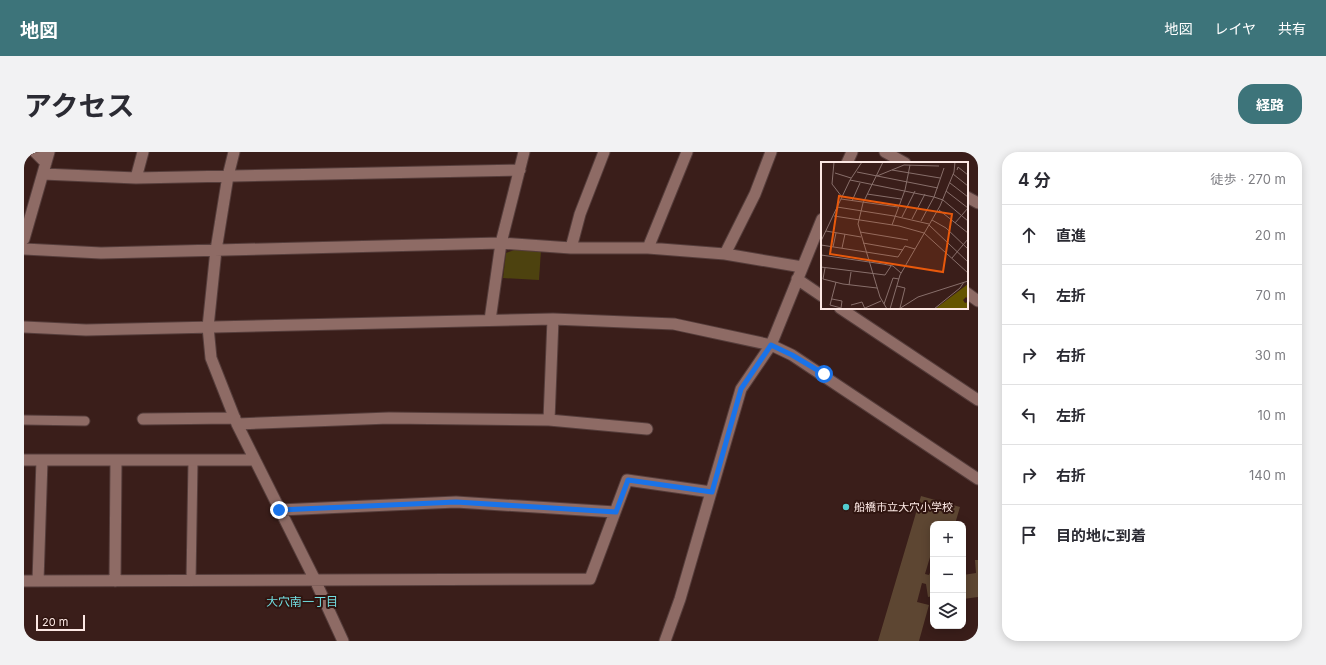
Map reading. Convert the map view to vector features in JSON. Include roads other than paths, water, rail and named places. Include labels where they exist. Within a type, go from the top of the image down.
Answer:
[{"type":"street","points":[[34,152],[44,169]]},
{"type":"street","points":[[24,237],[48,152]]},
{"type":"street","points":[[136,178],[143,152]]},
{"type":"street","points":[[234,152],[228,176],[216,250],[208,327],[211,358],[236,421],[315,580],[343,641]]},
{"type":"street","points":[[490,320],[502,243],[524,152]]},
{"type":"street","points":[[571,248],[580,214],[604,152]]},
{"type":"street","points":[[648,248],[687,152]]},
{"type":"street","points":[[725,254],[755,194],[771,152]]},
{"type":"street","points":[[847,162],[852,152]]},
{"type":"street","points":[[885,152],[903,162]]},
{"type":"street","points":[[44,169],[136,178],[520,170]]},
{"type":"street","points":[[968,198],[978,203]]},
{"type":"street","points":[[665,641],[680,599],[741,389],[771,345],[821,224]]},
{"type":"street","points":[[24,249],[101,253],[502,243],[571,248],[648,248],[725,254],[802,267]]},
{"type":"street","points":[[797,279],[821,295]]},
{"type":"street","points":[[968,294],[978,301]]},
{"type":"street","points":[[842,309],[978,400]]},
{"type":"street","points":[[24,327],[86,330],[490,320],[553,320],[674,324],[771,345],[792,355],[824,374],[978,479]]},
{"type":"street","points":[[549,420],[553,320]]},
{"type":"street","points":[[143,419],[236,421],[389,418],[549,420],[647,429]]},
{"type":"street","points":[[24,460],[255,460]]},
{"type":"street","points":[[38,581],[42,460]]},
{"type":"street","points":[[115,581],[116,460]]},
{"type":"street","points":[[24,581],[590,579],[628,480],[712,492]]},
{"type":"street","points":[[279,510],[456,502],[616,512]]},
{"type":"lane","points":[[24,420],[85,421]]},
{"type":"lane","points":[[191,580],[192,461]]},
{"type":"place","name":"船橋市立大穴小学校","points":[[846,507]]},
{"type":"district","name":"大穴南一丁目","points":[[302,602]]}]
